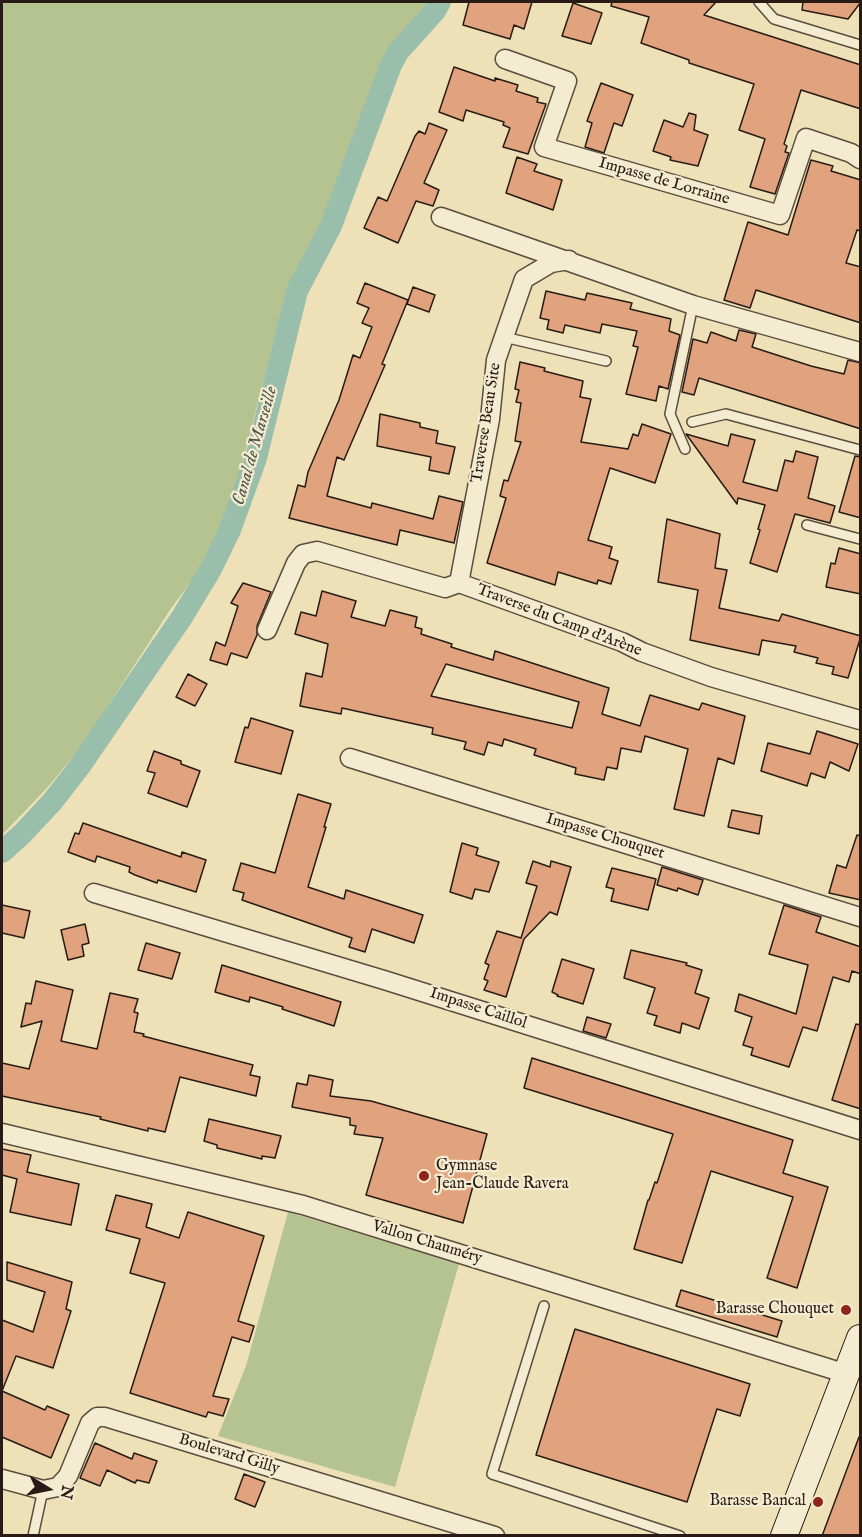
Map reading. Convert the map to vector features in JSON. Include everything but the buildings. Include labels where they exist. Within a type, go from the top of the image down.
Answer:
[{"type":"street","name":"Impasse de Lorraine","points":[[505,59],[567,81],[544,147],[780,215],[807,138],[861,159]]},
{"type":"street","points":[[441,217],[693,305],[861,352]]},
{"type":"street","name":"Traverse Beau Site","points":[[459,583],[490,419],[496,360],[524,279],[551,264],[569,260]]},
{"type":"street","name":"Traverse du Camp d'Arène","points":[[267,630],[296,563],[303,554],[317,551],[445,588],[459,583],[711,677],[861,720]]},
{"type":"street","name":"Impasse Chouquet","points":[[350,758],[861,917]]},
{"type":"street","name":"Impasse Caillol","points":[[94,893],[384,980],[861,1130]]},
{"type":"street","name":"Vallon Chauméry","points":[[2,1133],[303,1205],[847,1374]]},
{"type":"street","points":[[784,1536],[861,1338]]},
{"type":"street","name":"Boulevard Gilly","points":[[43,1490],[58,1487],[68,1476],[90,1423],[97,1417],[105,1417],[495,1536]]},
{"type":"street","points":[[2,1479],[43,1490]]},
{"type":"lane","points":[[759,2],[774,19],[861,45]]},
{"type":"lane","points":[[684,449],[670,414],[693,305]]},
{"type":"lane","points":[[504,337],[606,361]]},
{"type":"lane","points":[[692,422],[726,414],[861,450]]},
{"type":"lane","points":[[807,525],[861,539]]},
{"type":"lane","points":[[543,1306],[492,1474],[680,1536]]},
{"type":"lane","points":[[33,1536],[43,1490]]},
{"type":"green space","points":[[2,2],[429,2],[384,74],[371,146],[280,317],[223,538],[170,610],[82,746],[47,788],[2,835]]},
{"type":"green space","points":[[288,1212],[459,1264],[395,1487],[218,1436],[246,1366]]},
{"type":"waterway","name":"Canal de Marseille","points":[[2,852],[52,802],[80,766],[182,617],[211,569],[230,530],[256,458],[297,291],[331,226],[391,65],[398,52],[435,11],[440,2]]},
{"type":"place","name":"Gymnase Jean-Claude Ravera","points":[[424,1176]]},
{"type":"place","name":"Barasse Chouquet","points":[[846,1310]]},
{"type":"place","name":"Barasse Bancal","points":[[818,1502]]}]
